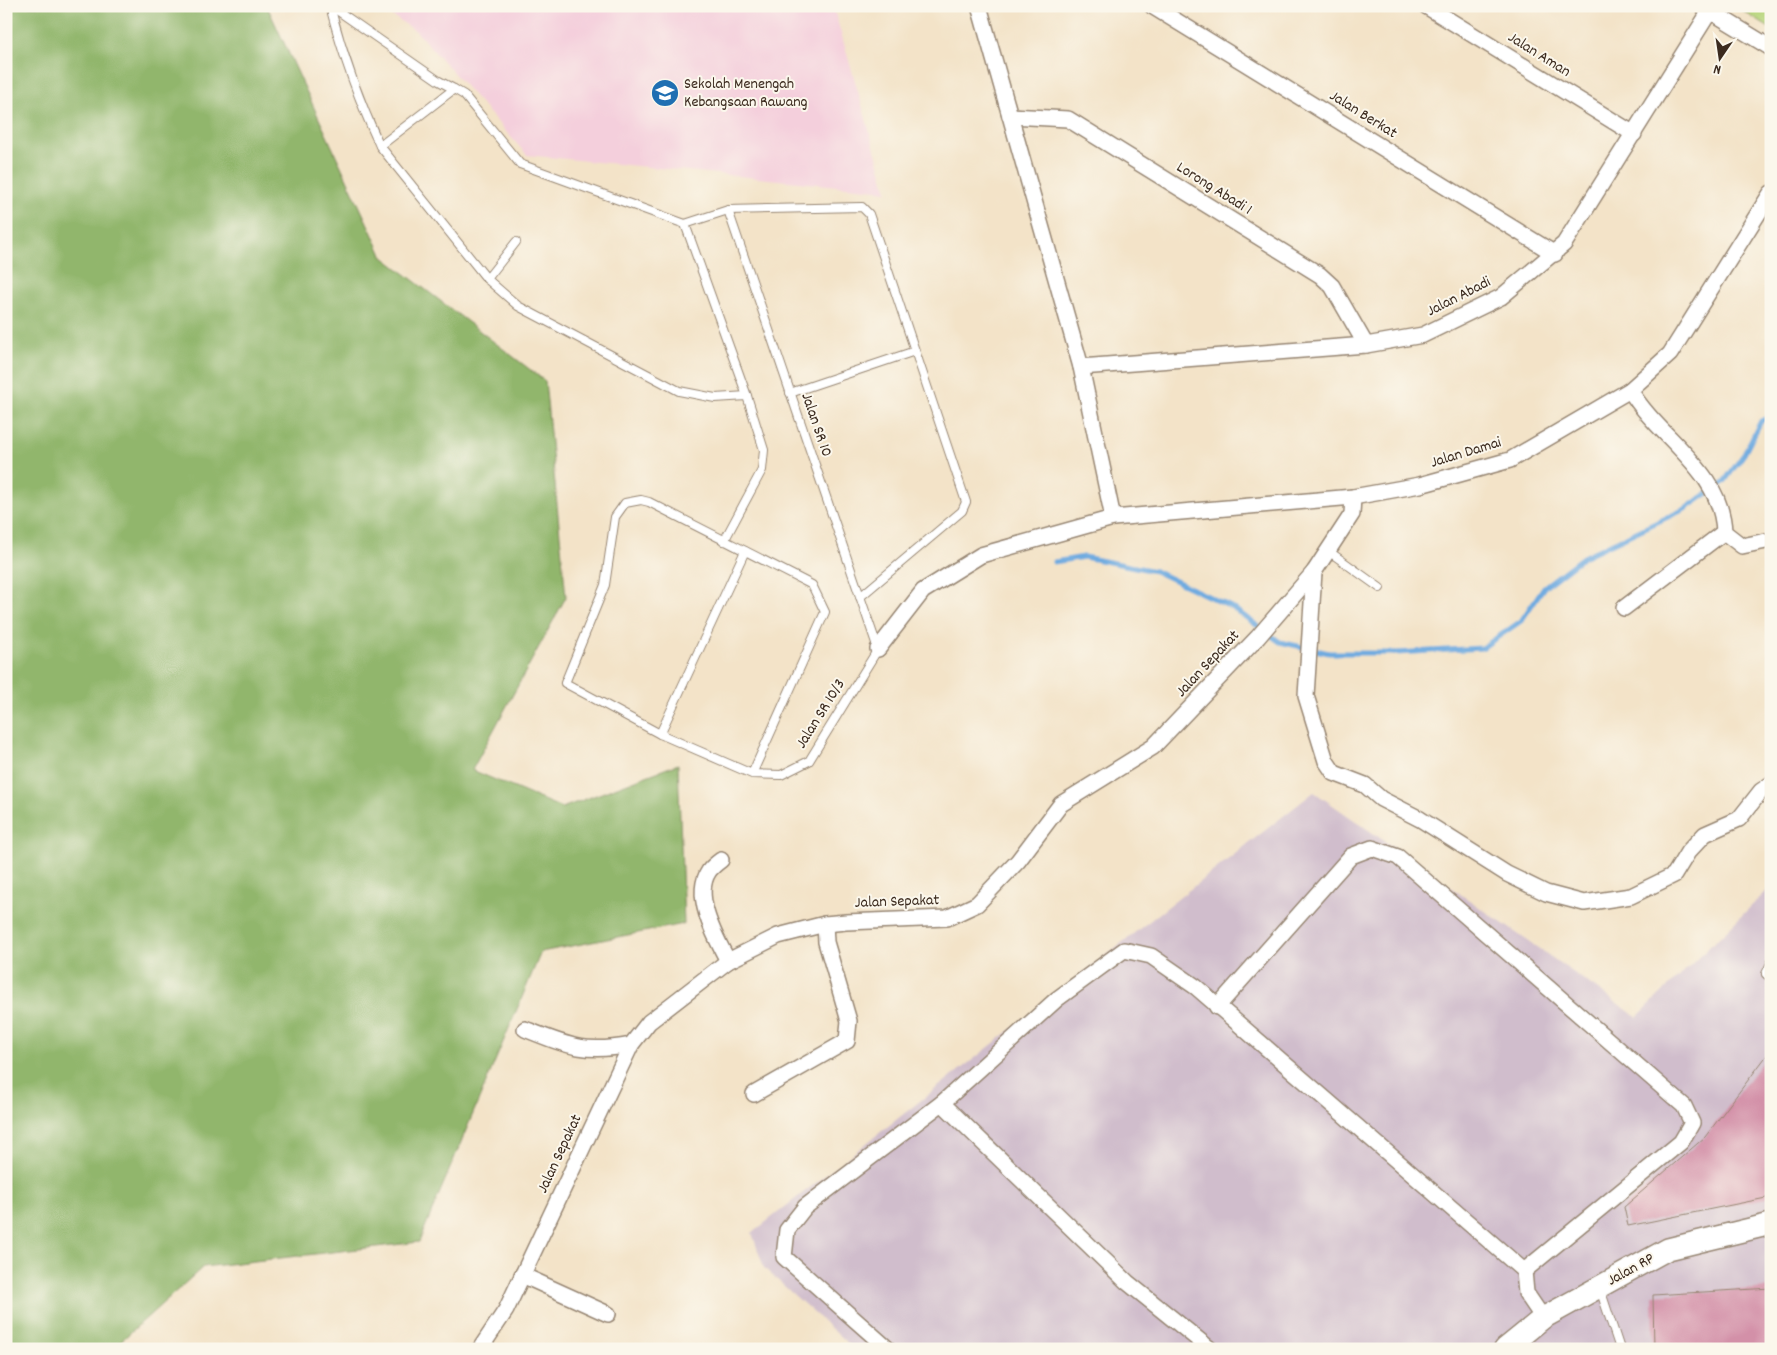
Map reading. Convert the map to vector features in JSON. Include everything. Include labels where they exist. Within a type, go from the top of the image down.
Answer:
[{"type":"street","points":[[979,6],[1080,367],[1113,518]]},
{"type":"street","name":"Jalan Berkat","points":[[1152,6],[1555,254]]},
{"type":"street","name":"Jalan Aman","points":[[1426,6],[1634,134]]},
{"type":"street","points":[[1706,9],[1771,48]]},
{"type":"street","name":"Jalan Abadi","points":[[1080,367],[1366,345],[1423,335],[1500,296],[1555,254],[1564,244],[1634,134],[1706,9]]},
{"type":"street","name":"Lorong Abadi 1","points":[[1010,116],[1068,119],[1320,275],[1332,286],[1366,345]]},
{"type":"street","name":"Jalan Damai","points":[[878,649],[924,591],[981,554],[1113,518],[1353,497],[1420,485],[1510,460],[1630,390],[1670,354],[1771,193]]},
{"type":"street","points":[[1630,390],[1638,404],[1711,487],[1723,518],[1724,532],[1742,546],[1771,540]]},
{"type":"street","name":"Jalan Sepakat","points":[[480,1349],[506,1310],[631,1045],[649,1022],[728,961],[778,936],[824,924],[947,918],[977,904],[1018,862],[1062,804],[1153,747],[1258,637],[1314,572],[1352,514],[1353,497]]},
{"type":"street","points":[[1624,608],[1724,532]]},
{"type":"street","points":[[1314,572],[1306,696],[1326,761],[1334,773],[1365,785],[1381,799],[1420,819],[1507,874],[1546,893],[1584,904],[1631,896],[1674,876],[1688,852],[1705,834],[1739,819],[1761,791],[1771,784]]},
{"type":"street","points":[[1216,1007],[1350,856],[1372,848],[1398,857],[1684,1106],[1692,1123],[1681,1142],[1524,1271]]},
{"type":"street","points":[[721,860],[708,871],[704,890],[710,927],[728,961]]},
{"type":"street","points":[[754,1094],[848,1041],[849,1021],[826,942],[824,924]]},
{"type":"street","points":[[888,1349],[784,1257],[787,1230],[805,1206],[942,1103],[1057,999],[1124,950],[1152,956],[1196,987],[1216,1007],[1524,1271],[1526,1293],[1543,1318]]},
{"type":"street","points":[[525,1029],[572,1047],[587,1050],[631,1045]]},
{"type":"street","points":[[942,1103],[1127,1282],[1210,1349]]},
{"type":"street","name":"Jalan RP","points":[[1505,1349],[1543,1318],[1668,1249],[1771,1224]]},
{"type":"street","points":[[522,1276],[608,1314]]},
{"type":"lane","points":[[331,6],[439,81],[464,95],[520,164],[686,224],[728,210],[857,206],[866,210],[966,502],[962,511],[860,597]]},
{"type":"lane","points":[[331,6],[344,60],[361,106],[380,146],[487,279],[518,306],[679,391],[716,398],[747,396]]},
{"type":"lane","points":[[380,146],[454,89]]},
{"type":"lane","name":"Jalan SR 10","points":[[728,210],[878,649]]},
{"type":"lane","points":[[686,224],[747,396],[764,450],[765,460],[762,470],[724,540],[812,585],[825,612],[752,774]]},
{"type":"lane","points":[[487,279],[516,242]]},
{"type":"lane","points":[[790,393],[915,351]]},
{"type":"lane","name":"Jalan SR 10/3","points":[[724,540],[641,500],[625,503],[615,517],[606,582],[565,683],[660,734],[752,774],[781,774],[809,760],[878,649]]},
{"type":"lane","points":[[1327,550],[1380,588]]},
{"type":"lane","points":[[660,734],[745,551]]},
{"type":"lane","points":[[1771,963],[1766,974],[1771,978]]},
{"type":"lane","points":[[1600,1287],[1620,1349]]},
{"type":"shaded area","name":"Sekolah Menengah Kebangsaan Rawang","points":[[377,6],[833,6],[887,191],[527,155],[416,31]]},
{"type":"shaded area","points":[[1314,792],[1637,1017],[1771,887],[1771,1349],[854,1349],[764,1268],[752,1233]]},
{"type":"green space","points":[[6,6],[267,6],[383,257],[545,381],[566,597],[472,770],[562,808],[678,764],[684,924],[541,952],[419,1242],[203,1267],[112,1349],[6,1349]]},
{"type":"green space","points":[[1735,6],[1771,6],[1771,29]]},
{"type":"building","points":[[1771,1050],[1771,1197],[1628,1226],[1624,1207],[1705,1137]]},
{"type":"building","points":[[1771,1288],[1771,1349],[1654,1349],[1653,1295]]},
{"type":"waterway","points":[[1054,562],[1084,557],[1155,571],[1233,608],[1280,642],[1329,653],[1396,653],[1482,648],[1521,621],[1544,587],[1583,557],[1685,509],[1724,482],[1744,454],[1761,421],[1771,416]]},
{"type":"place","name":"Sekolah Menengah Kebangsaan Rawang","points":[[665,93]]}]
